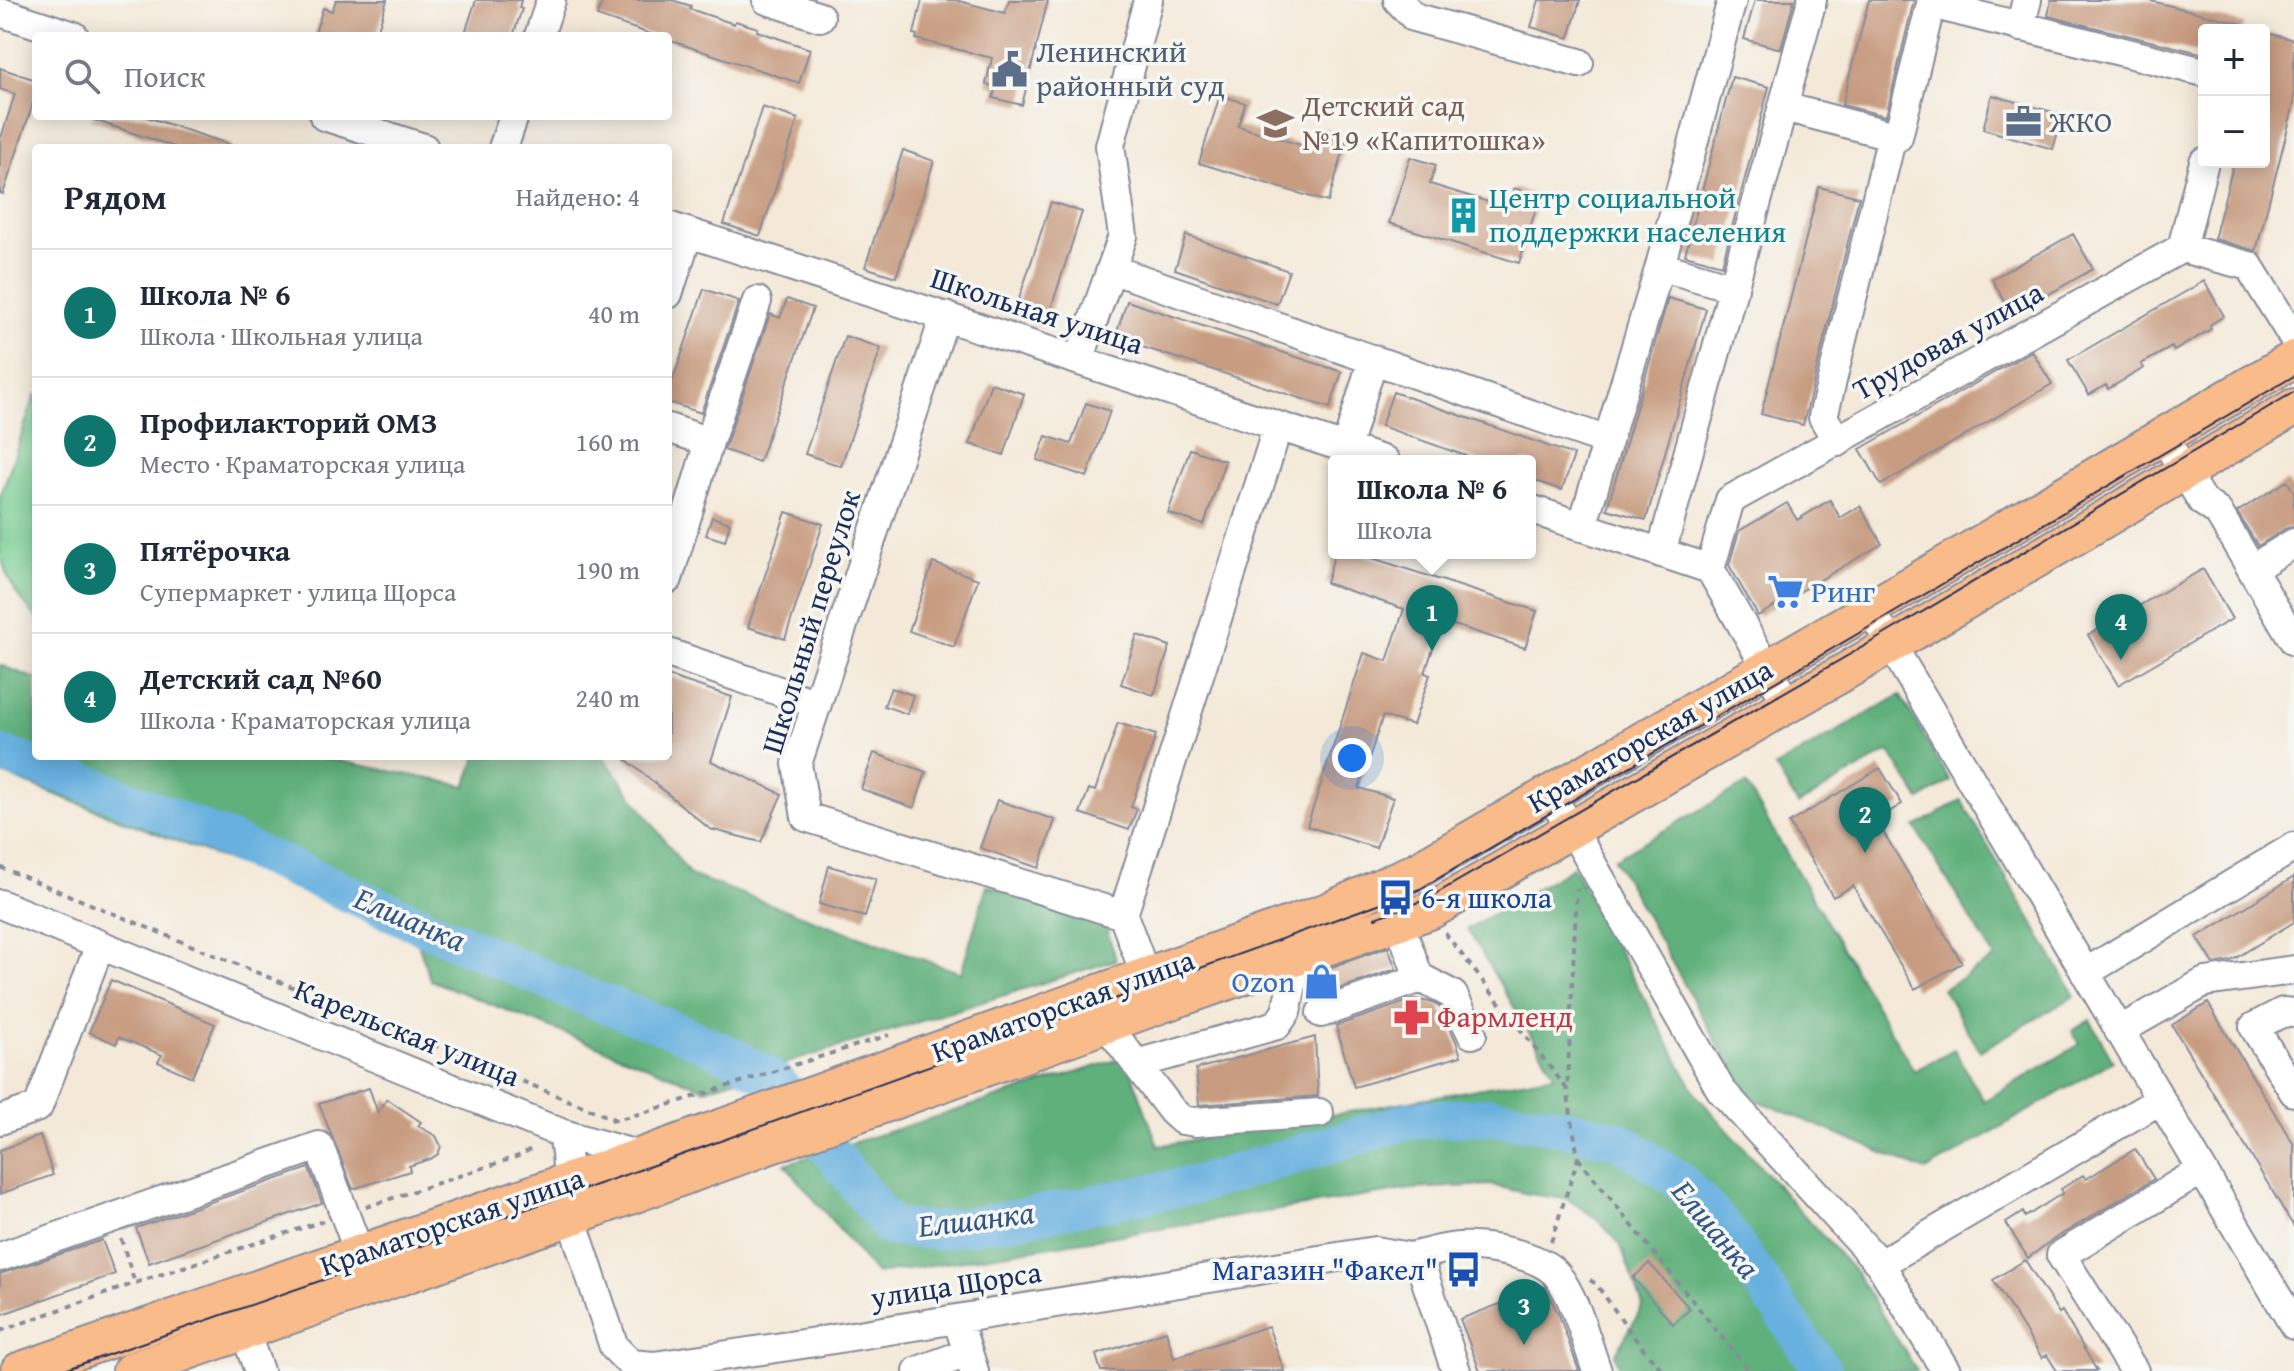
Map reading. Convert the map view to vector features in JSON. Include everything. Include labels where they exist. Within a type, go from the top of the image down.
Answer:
[{"type":"main road","name":"Краматорская улица","points":[[19,1371],[642,1156],[757,1132],[1082,1021],[1152,991],[1414,872],[1870,609],[2294,359]]},
{"type":"main road","name":"Краматорская улица","points":[[1152,991],[1298,957],[1432,910],[1891,645],[2294,407]]},
{"type":"main road","name":"Краматорская улица","points":[[131,1371],[692,1172],[757,1132]]},
{"type":"street","points":[[540,32],[551,0]]},
{"type":"street","points":[[767,0],[820,17]]},
{"type":"street","points":[[1079,360],[1123,236],[1110,146],[1148,0]]},
{"type":"street","points":[[1398,0],[1414,17],[1579,63]]},
{"type":"street","points":[[1582,527],[1660,266],[1732,0]]},
{"type":"street","points":[[1661,553],[1812,0]]},
{"type":"street","points":[[1784,107],[1898,137],[1931,4],[2024,14],[2198,70]]},
{"type":"street","points":[[0,12],[62,32]]},
{"type":"street","points":[[336,120],[412,144]]},
{"type":"street","points":[[504,144],[513,120]]},
{"type":"street","points":[[1838,442],[1823,417],[1892,136]]},
{"type":"street","points":[[2202,168],[2182,248],[2249,266],[2294,339]]},
{"type":"street","points":[[672,268],[678,229]]},
{"type":"street","name":"Школьная улица","points":[[678,229],[1367,455]]},
{"type":"street","name":"Трудовая улица","points":[[1710,569],[1730,500],[2182,248]]},
{"type":"street","points":[[1660,266],[1734,288]]},
{"type":"street","points":[[1111,269],[1608,441]]},
{"type":"street","points":[[672,566],[709,442],[757,301]]},
{"type":"street","name":"Школьный переулок","points":[[945,316],[797,764],[806,817],[1123,915]]},
{"type":"street","points":[[1346,448],[1373,359]]},
{"type":"street","points":[[1152,991],[1123,915],[1278,426]]},
{"type":"street","points":[[672,429],[709,442]]},
{"type":"street","points":[[2163,436],[2202,501],[2218,512],[2294,641]]},
{"type":"street","points":[[1536,511],[1710,569],[1788,705]]},
{"type":"street","points":[[2252,569],[2294,543]]},
{"type":"street","points":[[1870,609],[2294,1325]]},
{"type":"street","points":[[672,654],[817,704]]},
{"type":"street","points":[[1549,794],[1721,1090],[1880,1264],[1946,1371]]},
{"type":"street","points":[[2085,973],[2294,847]]},
{"type":"street","name":"Карельская улица","points":[[0,904],[563,1134],[692,1172]]},
{"type":"street","points":[[1399,922],[1417,972],[1421,978],[1453,995],[1472,1034]]},
{"type":"street","points":[[0,1120],[38,1107],[100,945]]},
{"type":"street","points":[[1136,1064],[1277,1025],[1286,1012],[1298,957]]},
{"type":"street","points":[[2119,1031],[2205,982],[2294,970]]},
{"type":"street","points":[[1321,1013],[1421,978]]},
{"type":"street","points":[[2294,1013],[2283,1012],[2254,1027],[2294,1092]]},
{"type":"street","points":[[1082,1021],[1136,1064],[1182,1120],[1195,1122],[1319,1113]]},
{"type":"street","points":[[1880,1264],[2160,1100]]},
{"type":"street","name":"улица Щорса","points":[[563,1134],[571,1217],[614,1347],[634,1368],[1375,1251],[1410,1257],[1459,1247],[1486,1249],[1535,1258],[1544,1264]]},
{"type":"street","points":[[0,1257],[319,1146],[372,1287]]},
{"type":"street","points":[[2134,1371],[2061,1255],[2202,1170]]},
{"type":"street","points":[[1410,1257],[1422,1269],[1456,1371]]},
{"type":"street","points":[[1544,1264],[1555,1273],[1568,1293],[1597,1371]]},
{"type":"street","points":[[232,1297],[259,1371]]},
{"type":"street","points":[[918,1371],[971,1362],[957,1319]]},
{"type":"path","points":[[0,867],[617,1120]]},
{"type":"path","points":[[1544,1264],[1578,1158],[1567,1089],[1577,889]]},
{"type":"path","points":[[1440,926],[1567,1089]]},
{"type":"path","points":[[1578,1158],[1749,1371]]},
{"type":"path","points":[[114,1217],[135,1283]]},
{"type":"path","points":[[1586,1277],[1596,1284],[1663,1371]]},
{"type":"green space","points":[[32,405],[32,612],[17,594],[0,553],[0,498]]},
{"type":"green space","points":[[0,665],[32,677],[32,760],[335,760],[466,786],[476,760],[606,760],[690,875],[961,973],[987,885],[1104,921],[1116,960],[705,1089],[430,980],[415,933],[0,773]]},
{"type":"green space","points":[[1900,695],[1950,781],[1920,800],[1889,751],[1798,805],[1775,767]]},
{"type":"green space","points":[[1746,784],[1914,1071],[1954,1049],[1984,1101],[2080,1044],[2072,1031],[2090,1020],[2113,1061],[1926,1171],[1747,1096],[1614,859]]},
{"type":"green space","points":[[1961,800],[2075,996],[1980,1051],[1943,989],[1995,958],[1915,827]]},
{"type":"green space","points":[[1573,867],[1697,1096],[1856,1273],[1917,1371],[1621,1371],[1615,1355],[1643,1306],[1620,1244],[1596,1218],[1567,1199],[1491,1185],[1411,1189],[876,1274],[785,1164],[1126,1057],[1158,1146],[1555,1075],[1467,929]]},
{"type":"building","points":[[336,0],[387,0],[377,32],[315,32],[323,8],[332,11]]},
{"type":"building","points":[[476,0],[521,0],[519,8],[522,9],[514,32],[465,32]]},
{"type":"building","points":[[603,0],[672,0],[691,6],[690,9],[734,24],[735,21],[758,28],[757,31],[810,49],[799,83],[672,41],[672,32],[644,32],[597,16]]},
{"type":"building","name":"Ленинский районный суд","points":[[922,0],[955,0],[1005,13],[1009,0],[1048,0],[1022,105],[993,98],[996,87],[986,84],[992,58],[916,39],[917,35],[914,34]]},
{"type":"building","points":[[1539,0],[1580,0],[1569,38],[1531,27]]},
{"type":"building","points":[[1755,0],[1794,0],[1781,49],[1744,39]]},
{"type":"building","points":[[1869,0],[1914,0],[1886,116],[1842,105]]},
{"type":"building","points":[[2051,0],[2147,0],[2244,24],[2198,24],[2198,53],[2048,16]]},
{"type":"building","points":[[2270,34],[2294,40],[2294,104],[2256,251],[2214,239],[2232,168],[2270,168]]},
{"type":"building","points":[[0,68],[32,79],[32,106],[3,194],[0,193],[0,141],[15,94],[0,89]]},
{"type":"building","points":[[1732,77],[1769,87],[1722,265],[1685,255]]},
{"type":"building","points":[[1220,95],[1245,103],[1238,126],[1317,150],[1324,128],[1348,136],[1328,202],[1199,163]]},
{"type":"building","name":"ЖКО","points":[[1992,95],[2063,115],[2053,149],[1983,129]]},
{"type":"building","points":[[762,107],[798,119],[760,236],[724,224]]},
{"type":"building","points":[[94,120],[156,120],[228,144],[166,144]]},
{"type":"building","points":[[903,150],[934,161],[896,277],[865,267]]},
{"type":"building","name":"Центр социальной поддержки населения","points":[[1410,157],[1436,165],[1430,184],[1508,208],[1514,188],[1540,196],[1519,263],[1389,223]]},
{"type":"building","points":[[1819,187],[1859,197],[1803,425],[1761,414]]},
{"type":"building","points":[[1051,202],[1082,212],[1045,327],[1013,317]]},
{"type":"building","points":[[2073,234],[2093,269],[2012,315],[1992,279]]},
{"type":"building","points":[[1186,235],[1289,271],[1277,304],[1175,269]]},
{"type":"building","points":[[2204,281],[2224,316],[2210,325],[2211,329],[2174,351],[2172,347],[2141,364],[2144,368],[2108,389],[2106,385],[2089,395],[2068,360]]},
{"type":"building","points":[[704,289],[739,301],[701,413],[672,403],[672,382]]},
{"type":"building","points":[[1668,298],[1706,309],[1646,520],[1607,509]]},
{"type":"building","points":[[787,299],[813,308],[759,462],[724,450],[770,314],[780,318]]},
{"type":"building","points":[[1127,301],[1342,372],[1330,408],[1115,338]]},
{"type":"building","points":[[845,336],[881,348],[841,466],[805,454]]},
{"type":"building","points":[[2032,351],[2052,384],[1881,485],[1860,449]]},
{"type":"building","points":[[991,383],[1024,394],[1004,455],[970,444]]},
{"type":"building","points":[[1393,392],[1574,455],[1562,490],[1536,481],[1536,455],[1463,455],[1381,426]]},
{"type":"building","points":[[1086,403],[1110,411],[1087,477],[1037,460],[1046,436],[1071,444]]},
{"type":"building","points":[[1190,449],[1225,461],[1204,525],[1168,513]]},
{"type":"building","points":[[2287,481],[2294,492],[2294,526],[2258,546],[2237,512]]},
{"type":"building","points":[[1830,500],[1840,518],[1860,506],[1882,544],[1758,616],[1729,565],[1739,531],[1787,503],[1797,520]]},
{"type":"building","points":[[786,512],[823,524],[785,639],[748,627]]},
{"type":"building","points":[[712,517],[730,523],[725,541],[706,535]]},
{"type":"building","points":[[1333,559],[1376,559],[1537,611],[1525,648],[1442,621],[1425,673],[1430,675],[1413,725],[1383,716],[1359,788],[1393,798],[1376,848],[1307,826],[1364,653],[1387,661],[1404,609],[1326,583]]},
{"type":"building","points":[[933,563],[978,579],[954,647],[909,631]]},
{"type":"building","points":[[2203,569],[2232,619],[2118,685],[2088,635]]},
{"type":"building","points":[[1137,635],[1170,646],[1154,695],[1121,684]]},
{"type":"building","points":[[672,677],[732,697],[711,761],[782,794],[761,842],[710,829],[627,760],[672,760]]},
{"type":"building","points":[[891,688],[913,695],[907,714],[884,706]]},
{"type":"building","points":[[1118,723],[1156,735],[1131,807],[1137,809],[1129,830],[1080,813],[1089,789],[1095,791]]},
{"type":"building","points":[[874,753],[926,772],[914,808],[861,789]]},
{"type":"building","points":[[1880,768],[1902,804],[1876,820],[1962,963],[1915,989],[1853,886],[1833,897],[1789,823]]},
{"type":"building","points":[[997,800],[1055,820],[1039,868],[980,848]]},
{"type":"building","points":[[829,866],[876,879],[865,917],[819,904]]},
{"type":"building","points":[[2294,877],[2294,922],[2231,961],[2214,964],[2197,937]]},
{"type":"building","points":[[1388,947],[1396,969],[1327,993],[1321,971]]},
{"type":"building","points":[[111,980],[215,1024],[192,1077],[158,1062],[162,1055],[119,1037],[116,1044],[89,1032]]},
{"type":"building","points":[[1414,999],[1440,1007],[1461,1056],[1354,1087],[1336,1026]]},
{"type":"building","points":[[2208,1003],[2294,1145],[2294,1227],[2172,1025]]},
{"type":"building","points":[[1315,1037],[1318,1096],[1199,1105],[1196,1069]]},
{"type":"building","points":[[369,1088],[378,1113],[387,1099],[421,1122],[418,1126],[436,1136],[441,1146],[432,1158],[409,1166],[410,1171],[353,1189],[319,1104]]},
{"type":"building","points":[[40,1136],[53,1175],[0,1194],[0,1150]]},
{"type":"building","points":[[2135,1149],[2154,1179],[2052,1240],[2028,1258],[2006,1223],[2023,1212],[2025,1217],[2063,1193],[2061,1189],[2083,1175],[2086,1179]]},
{"type":"building","points":[[309,1168],[322,1203],[149,1263],[136,1228]]},
{"type":"building","points":[[102,1240],[115,1274],[0,1315],[0,1274]]},
{"type":"building","points":[[2025,1260],[2059,1313],[2062,1311],[2097,1371],[2057,1371],[2047,1355],[2042,1358],[1993,1280]]},
{"type":"building","points":[[1649,1263],[1690,1309],[1673,1324],[1633,1278]]},
{"type":"building","points":[[1545,1287],[1559,1315],[1579,1371],[1480,1371],[1460,1319]]},
{"type":"building","points":[[1268,1326],[1284,1371],[1101,1371],[1096,1355],[1166,1331],[1174,1358]]},
{"type":"waterway","name":"Елшанка","points":[[0,754],[95,786],[229,841],[579,994],[734,1057],[778,1083],[890,1227],[935,1231],[1199,1184],[1411,1120],[1488,1116],[1558,1126],[1618,1140],[1678,1179],[1721,1224],[1823,1371]]},
{"type":"tram line","points":[[61,1371],[662,1162],[1420,889],[2294,376]]},
{"type":"tram line","points":[[1375,918],[1425,900],[1885,634],[2294,392]]},
{"type":"place","name":"Ленинский районный суд","points":[[1010,69]]},
{"type":"place","name":"ЖКО","points":[[2023,122]]},
{"type":"place","name":"Детский сад №19 «Капитошка»","points":[[1276,123]]},
{"type":"place","name":"Центр социальной поддержки населения","points":[[1463,215]]},
{"type":"place","name":"Ринг","points":[[1785,592]]},
{"type":"place","name":"Школа № 6","points":[[1432,651]]},
{"type":"place","name":"Детский сад №60","points":[[2121,660]]},
{"type":"place","name":"Профилакторий ОМЗ","points":[[1865,853]]},
{"type":"place","name":"6-я школа","points":[[1395,898]]},
{"type":"place","name":"Ozon","points":[[1321,982]]},
{"type":"place","name":"Фармленд","points":[[1411,1017]]},
{"type":"place","name":"Магазин \"Факел\"","points":[[1464,1270]]},
{"type":"place","name":"Пятёрочка","points":[[1524,1345]]}]
